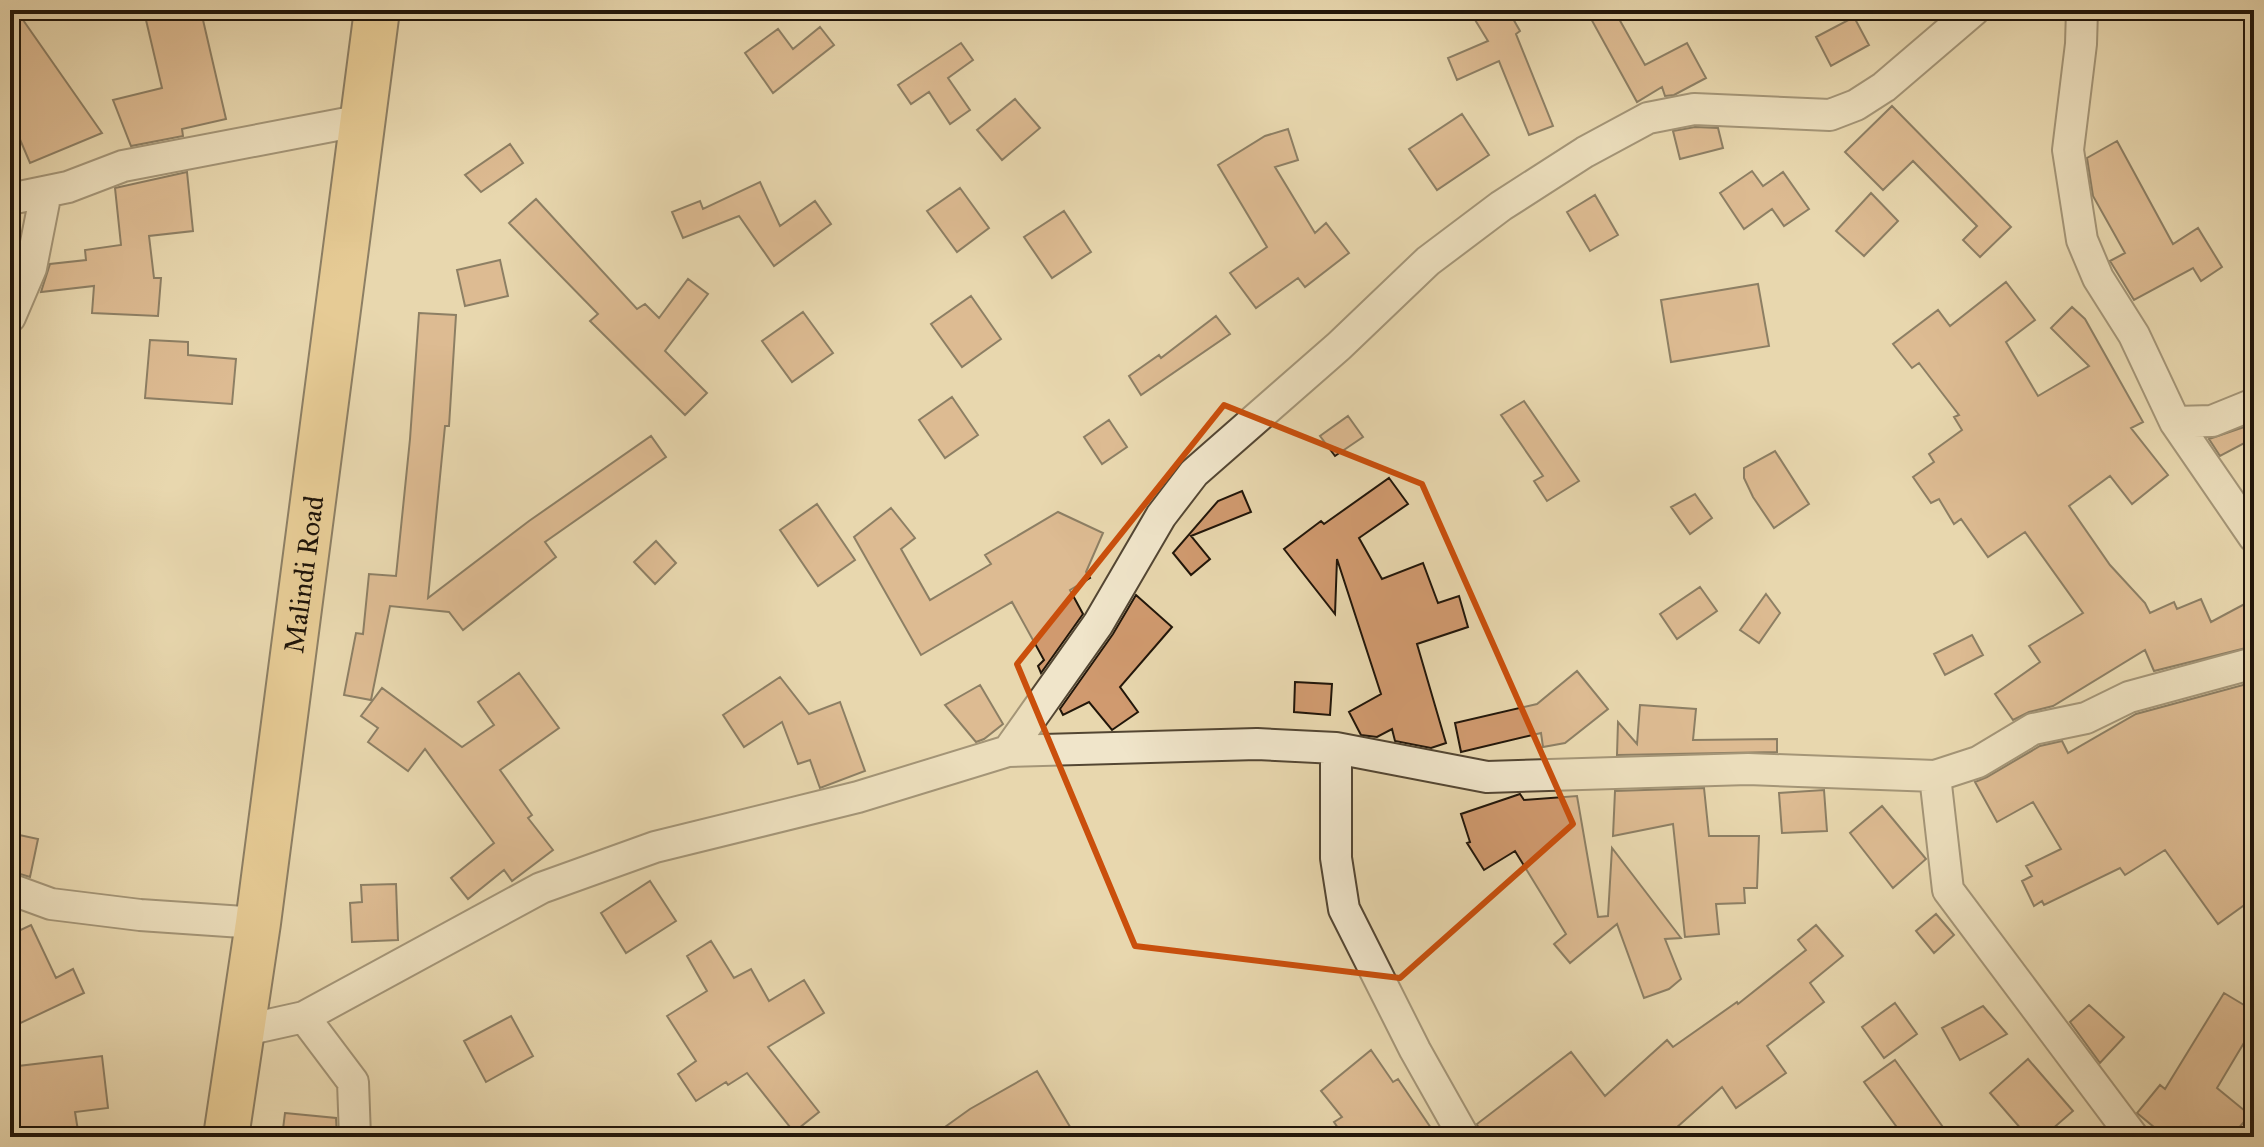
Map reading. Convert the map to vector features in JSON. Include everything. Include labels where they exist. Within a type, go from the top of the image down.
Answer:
[{"type":"highway","name":"Malindi Road","points":[[226,1137],[258,923],[377,10]]},
{"type":"street","points":[[1008,751],[1098,624],[1161,516],[1194,473],[1339,346],[1428,261],[1501,206],[1585,152],[1648,118],[1694,109],[1830,115],[1856,105],[1884,87],[1974,10]]},
{"type":"street","points":[[2082,10],[2068,150],[2082,240],[2098,278],[2134,335],[2175,422],[2254,537]]},
{"type":"street","points":[[10,199],[68,187],[123,166],[363,120]]},
{"type":"street","points":[[10,317],[31,268],[46,192]]},
{"type":"street","points":[[2175,422],[2212,421],[2254,404]]},
{"type":"street","points":[[241,1031],[304,1017],[541,888],[655,847],[858,797],[1008,751],[1257,744],[1336,748],[1487,777],[1748,769],[1935,776],[1978,762],[2033,729],[2086,718],[2129,697],[2254,663]]},
{"type":"street","points":[[1336,748],[1336,858],[1344,909],[1415,1050],[1464,1137]]},
{"type":"street","points":[[1935,776],[1948,890],[2133,1137]]},
{"type":"street","points":[[10,889],[51,904],[140,915],[258,923]]},
{"type":"street","points":[[304,1017],[353,1082],[355,1137]]},
{"type":"highlighted area","points":[[1224,405],[1422,484],[1573,824],[1400,978],[1135,946],[1017,664]]},
{"type":"building","points":[[10,10],[16,10],[102,133],[30,163],[10,116]]},
{"type":"building","points":[[1469,10],[1508,10],[1520,31],[1516,34],[1553,126],[1529,135],[1499,61],[1457,80],[1448,58],[1488,41]]},
{"type":"building","points":[[1603,10],[1614,10],[1645,65],[1687,43],[1706,78],[1674,95],[1665,96],[1662,87],[1637,102],[1590,17]]},
{"type":"building","points":[[1854,17],[1869,45],[1831,66],[1816,37]]},
{"type":"building","points":[[146,20],[203,20],[226,119],[182,129],[183,136],[131,146],[113,100],[162,88]]},
{"type":"building","points":[[820,27],[834,45],[773,93],[745,53],[778,29],[793,49]]},
{"type":"building","points":[[961,43],[973,60],[948,78],[970,110],[950,124],[929,92],[911,104],[898,85]]},
{"type":"building","points":[[1015,99],[1040,128],[1002,160],[977,130]]},
{"type":"building","points":[[1892,106],[2011,227],[1980,257],[1963,240],[1977,226],[1913,161],[1883,190],[1845,152]]},
{"type":"building","points":[[1462,114],[1489,155],[1437,190],[1409,149]]},
{"type":"building","points":[[1695,127],[1718,128],[1723,148],[1680,159],[1673,131]]},
{"type":"building","points":[[1288,129],[1298,160],[1275,167],[1315,233],[1326,223],[1349,253],[1305,287],[1298,278],[1256,308],[1230,273],[1267,247],[1218,165],[1265,136]]},
{"type":"building","points":[[2117,141],[2173,244],[2198,228],[2222,267],[2201,281],[2193,268],[2134,300],[2110,261],[2125,253],[2093,196],[2087,158]]},
{"type":"building","points":[[510,144],[523,163],[481,192],[465,175]]},
{"type":"building","points":[[1752,171],[1763,186],[1783,172],[1809,209],[1784,226],[1772,209],[1744,229],[1720,193]]},
{"type":"building","points":[[187,172],[193,231],[149,236],[154,278],[161,278],[158,316],[92,313],[94,286],[41,292],[50,264],[86,260],[85,250],[121,245],[115,188]]},
{"type":"building","points":[[760,182],[780,226],[815,201],[831,224],[774,266],[739,216],[683,238],[672,212],[700,201],[703,209]]},
{"type":"building","points":[[960,188],[989,228],[957,252],[927,211]]},
{"type":"building","points":[[1871,193],[1898,221],[1864,256],[1836,231]]},
{"type":"building","points":[[1595,195],[1618,235],[1590,251],[1567,212]]},
{"type":"building","points":[[536,199],[637,309],[645,304],[659,318],[688,279],[708,294],[665,351],[707,393],[685,415],[590,321],[598,314],[509,223]]},
{"type":"building","points":[[1064,211],[1091,252],[1052,278],[1024,237]]},
{"type":"building","points":[[500,260],[508,296],[465,306],[457,270]]},
{"type":"building","points":[[2006,282],[2035,320],[2006,342],[2038,396],[2089,366],[2051,328],[2072,307],[2085,319],[2143,422],[2131,428],[2168,475],[2132,504],[2110,476],[2069,506],[2110,565],[2145,603],[2150,613],[2174,602],[2177,609],[2201,599],[2211,622],[2254,599],[2254,646],[2154,671],[2145,650],[2053,706],[2013,720],[1995,694],[2040,662],[2029,646],[2083,613],[2025,532],[1988,557],[1961,519],[1954,524],[1939,499],[1931,503],[1913,477],[1934,462],[1929,454],[1962,430],[1954,417],[1959,415],[1919,363],[1912,368],[1893,344],[1938,310],[1950,326]]},
{"type":"building","points":[[1758,284],[1769,346],[1671,362],[1661,300]]},
{"type":"building","points":[[971,296],[1001,339],[962,367],[931,324]]},
{"type":"building","points":[[803,312],[833,353],[792,382],[762,341]]},
{"type":"building","points":[[419,313],[456,315],[449,426],[445,426],[428,598],[529,521],[651,436],[666,457],[545,542],[556,557],[463,630],[449,612],[390,606],[371,700],[344,695],[356,633],[363,634],[369,574],[396,576]]},
{"type":"building","points":[[1216,316],[1230,334],[1141,395],[1129,376],[1159,355],[1161,358]]},
{"type":"building","points":[[150,340],[188,342],[188,355],[236,359],[232,404],[145,398]]},
{"type":"building","points":[[952,397],[978,435],[945,458],[919,420]]},
{"type":"building","points":[[1524,401],[1579,481],[1547,501],[1534,481],[1543,476],[1501,415]]},
{"type":"building","points":[[1348,416],[1363,437],[1335,456],[1320,436]]},
{"type":"building","points":[[1109,420],[1127,447],[1102,464],[1084,437]]},
{"type":"building","points":[[2250,425],[2254,438],[2220,456],[2209,439]]},
{"type":"building","points":[[1775,451],[1809,504],[1774,528],[1753,497],[1744,478],[1744,468]]},
{"type":"building","points":[[1389,478],[1408,504],[1359,538],[1382,579],[1423,563],[1438,603],[1459,596],[1468,627],[1417,644],[1446,743],[1431,748],[1395,741],[1392,729],[1377,737],[1361,735],[1349,712],[1381,694],[1337,559],[1335,614],[1284,549],[1321,521],[1324,524]]},
{"type":"building","points":[[1242,491],[1251,512],[1191,536],[1210,559],[1191,575],[1173,553],[1218,501]]},
{"type":"building","points":[[1695,494],[1712,518],[1690,534],[1671,507]]},
{"type":"building","points":[[817,504],[855,560],[818,586],[780,530]]},
{"type":"building","points":[[891,508],[915,538],[901,549],[930,600],[991,564],[985,555],[1058,512],[1103,533],[1086,572],[1090,578],[1070,590],[1083,614],[1041,673],[1038,666],[1044,660],[1012,602],[921,655],[854,537]]},
{"type":"building","points":[[656,541],[676,563],[655,584],[634,562]]},
{"type":"building","points":[[1700,587],[1717,611],[1677,639],[1660,614]]},
{"type":"building","points":[[1766,594],[1780,613],[1759,643],[1740,630]]},
{"type":"building","points":[[1136,595],[1172,627],[1120,687],[1138,712],[1112,730],[1089,702],[1063,715],[1060,709],[1113,634]]},
{"type":"building","points":[[1972,635],[1983,655],[1945,675],[1934,654]]},
{"type":"building","points":[[1577,671],[1608,709],[1565,743],[1543,747],[1541,733],[1461,752],[1455,723],[1537,704]]},
{"type":"building","points":[[519,673],[559,728],[500,770],[532,815],[528,818],[553,850],[512,881],[504,870],[468,899],[451,878],[494,843],[425,749],[408,771],[368,742],[378,728],[361,716],[382,688],[462,747],[494,725],[478,702]]},
{"type":"building","points":[[780,677],[809,714],[840,702],[865,771],[820,788],[810,760],[798,764],[782,722],[744,747],[723,715]]},
{"type":"building","points":[[1295,682],[1332,684],[1330,715],[1294,712]]},
{"type":"building","points":[[2254,682],[2254,898],[2218,924],[2165,850],[2125,875],[2120,868],[2044,905],[2042,901],[2034,906],[2022,881],[2032,876],[2026,866],[2061,849],[2033,802],[1997,822],[1975,782],[2040,746],[2062,741],[2068,753],[2136,714]]},
{"type":"building","points":[[980,685],[1003,724],[976,742],[945,705]]},
{"type":"building","points":[[1640,705],[1696,709],[1693,740],[1777,739],[1777,752],[1617,755],[1618,722],[1637,744]]},
{"type":"building","points":[[1704,788],[1709,836],[1759,836],[1757,888],[1744,888],[1745,903],[1716,904],[1719,934],[1685,937],[1673,824],[1613,836],[1615,791]]},
{"type":"building","points":[[1824,790],[1827,831],[1782,833],[1779,793]]},
{"type":"building","points":[[1520,794],[1524,800],[1577,796],[1598,917],[1608,916],[1612,848],[1681,938],[1665,939],[1681,979],[1669,989],[1644,998],[1617,924],[1570,963],[1554,944],[1566,934],[1515,851],[1484,870],[1467,843],[1470,842],[1461,814]]},
{"type":"building","points":[[1882,806],[1926,859],[1893,888],[1850,833]]},
{"type":"building","points":[[10,833],[38,839],[30,877],[10,871]]},
{"type":"building","points":[[650,881],[676,921],[626,953],[601,913]]},
{"type":"building","points":[[396,884],[398,940],[352,942],[350,903],[362,902],[361,885]]},
{"type":"building","points":[[1936,914],[1954,935],[1934,953],[1916,931]]},
{"type":"building","points":[[31,925],[56,978],[73,969],[84,993],[10,1028],[10,935]]},
{"type":"building","points":[[1816,925],[1843,956],[1810,983],[1824,1002],[1767,1046],[1786,1073],[1736,1108],[1722,1087],[1666,1137],[1482,1137],[1477,1124],[1571,1052],[1605,1096],[1667,1040],[1673,1047],[1738,1004],[1806,950],[1798,940]]},
{"type":"building","points":[[711,941],[734,978],[751,969],[769,1001],[804,980],[824,1013],[768,1047],[819,1112],[794,1132],[747,1073],[696,1101],[678,1074],[696,1061],[667,1016],[707,991],[687,956]]},
{"type":"building","points":[[2224,993],[2254,1011],[2254,1026],[2217,1088],[2250,1115],[2231,1137],[2166,1137],[2137,1113],[2160,1085],[2165,1089]]},
{"type":"building","points":[[1895,1003],[1917,1034],[1884,1058],[1862,1027]]},
{"type":"building","points":[[2089,1005],[2124,1037],[2100,1063],[2070,1022]]},
{"type":"building","points":[[1983,1006],[2007,1034],[1960,1060],[1942,1028]]},
{"type":"building","points":[[511,1016],[533,1056],[486,1082],[464,1041]]},
{"type":"building","points":[[1371,1050],[1393,1082],[1398,1079],[1437,1137],[1344,1137],[1334,1122],[1342,1117],[1321,1091]]},
{"type":"building","points":[[102,1056],[108,1108],[75,1112],[79,1137],[10,1137],[10,1067]]},
{"type":"building","points":[[2028,1059],[2073,1111],[2043,1137],[2028,1137],[1990,1093]]},
{"type":"building","points":[[1895,1060],[1950,1137],[1904,1137],[1864,1082]]},
{"type":"building","points":[[1037,1071],[1076,1137],[931,1137],[970,1109]]},
{"type":"building","points":[[285,1113],[336,1118],[337,1137],[282,1137]]}]
